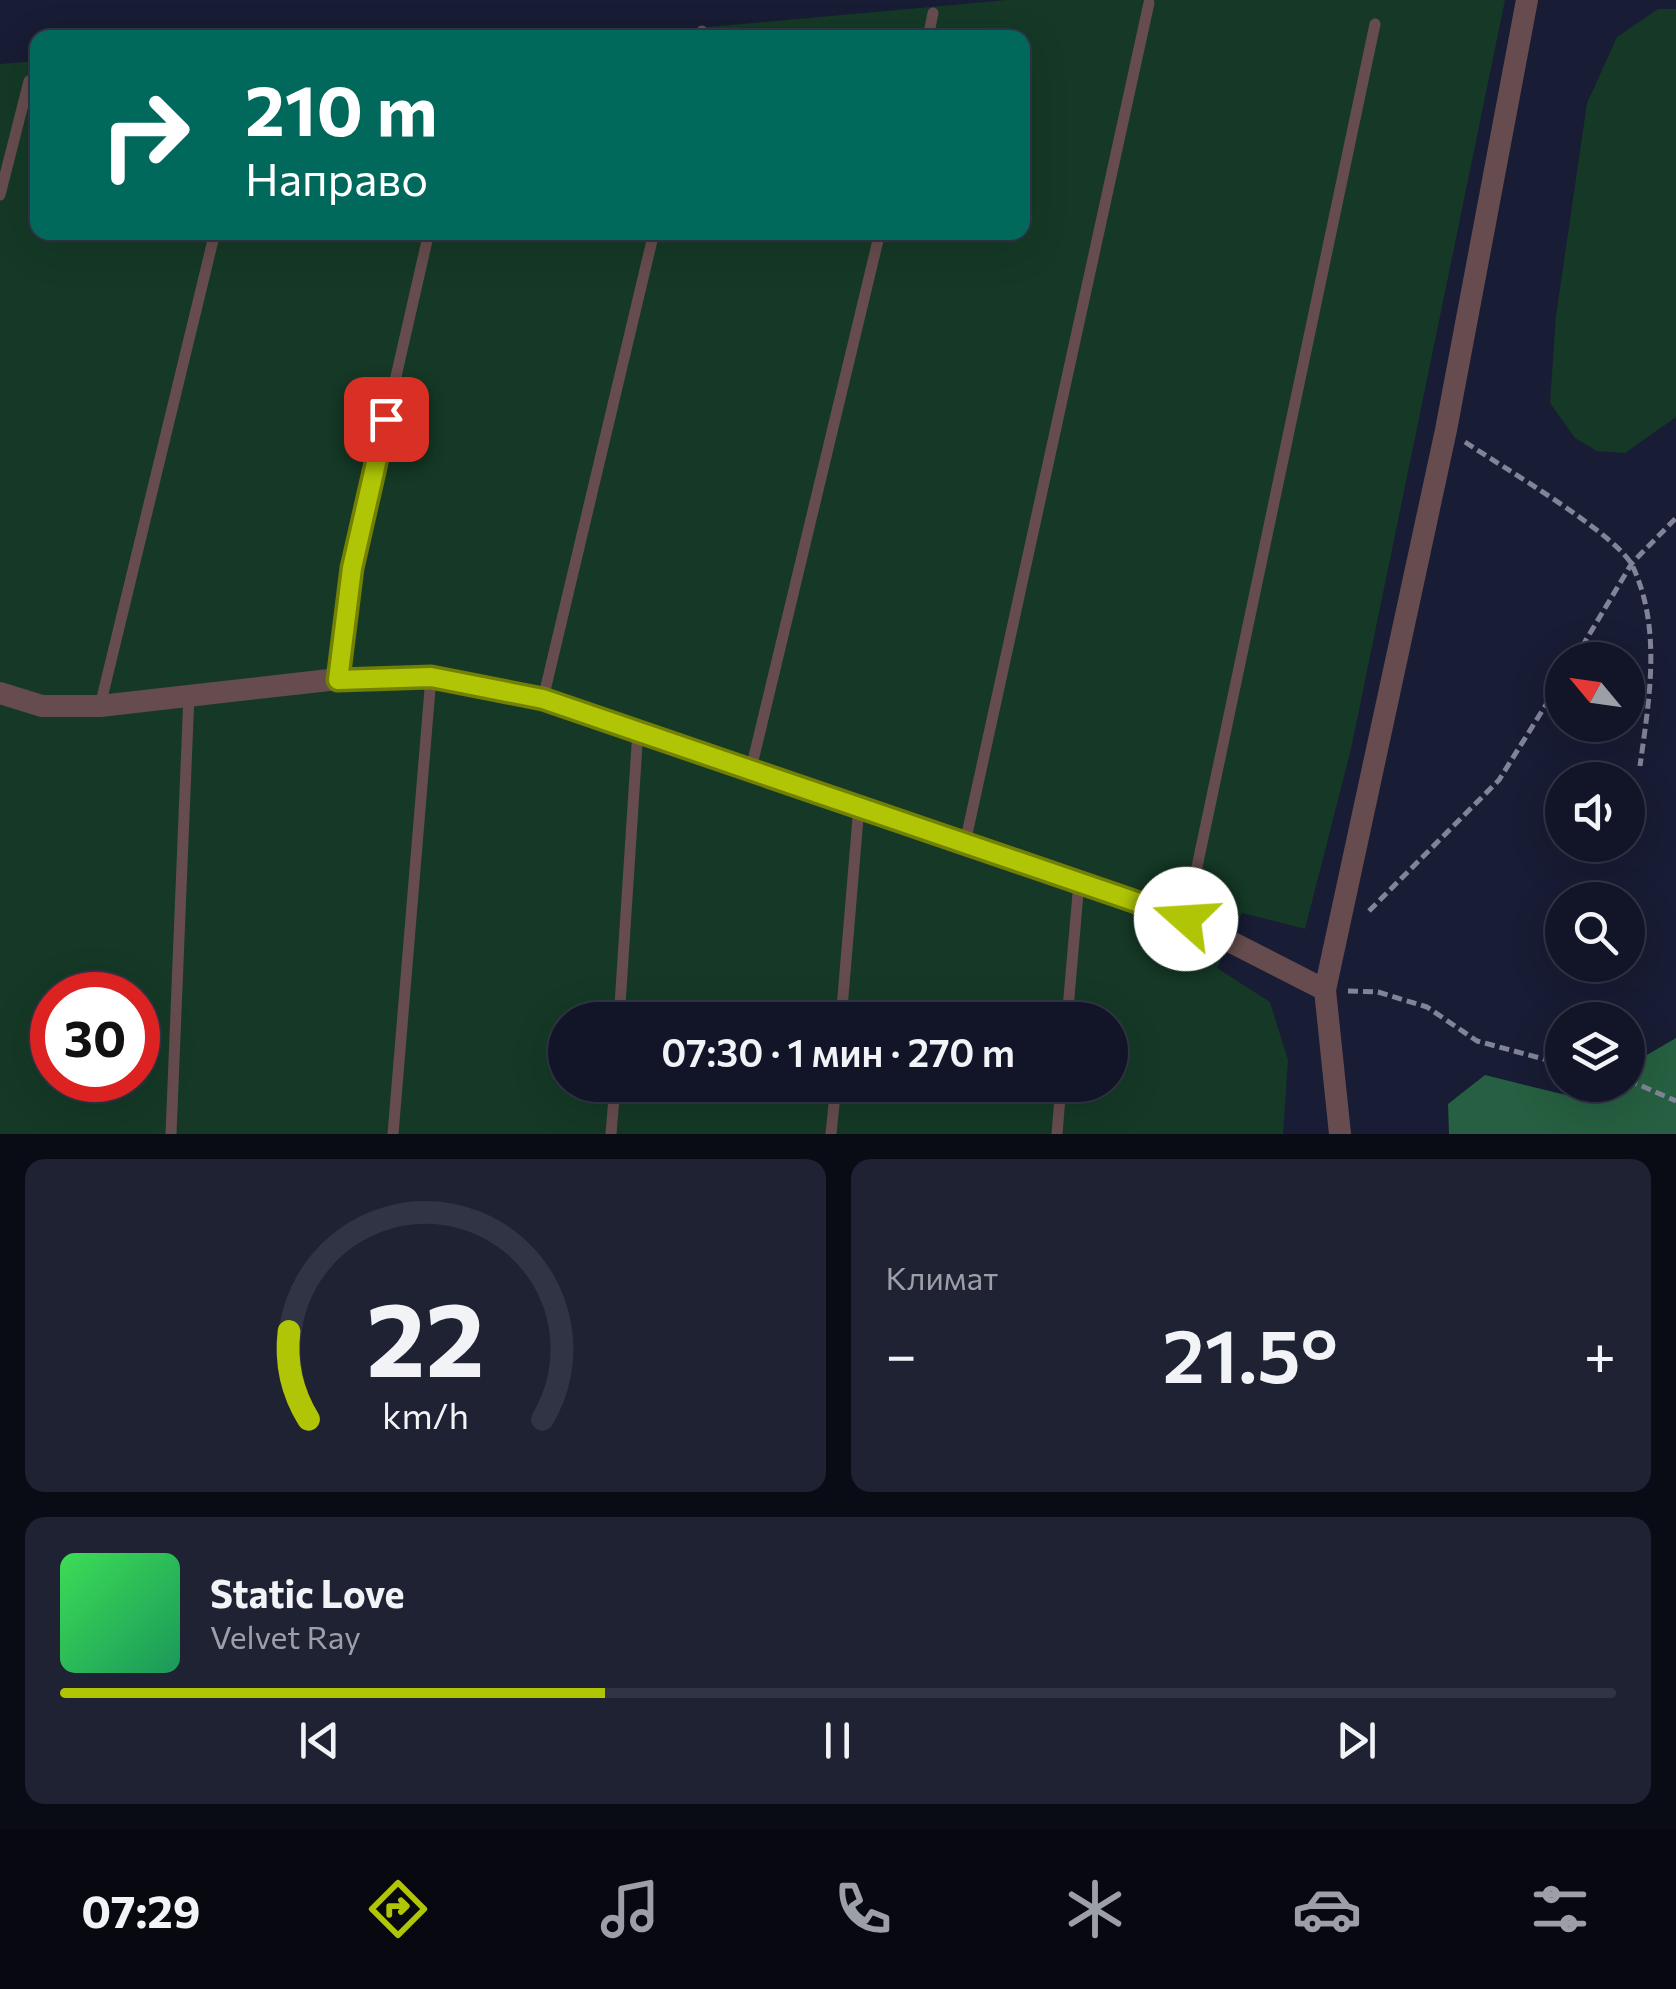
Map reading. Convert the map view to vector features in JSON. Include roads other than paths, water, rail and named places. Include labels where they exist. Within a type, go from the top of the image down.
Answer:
[{"type":"street","points":[[1340,1134],[1325,990],[1446,430],[1527,0]]},
{"type":"street","points":[[0,694],[42,706],[100,706],[189,693],[338,680],[431,677],[543,699],[1186,919],[1325,990]]},
{"type":"lane","points":[[964,843],[1149,3]]},
{"type":"lane","points":[[930,30],[934,13]]},
{"type":"lane","points":[[1186,919],[1375,24]]},
{"type":"lane","points":[[0,195],[29,81]]},
{"type":"lane","points":[[100,706],[213,240]]},
{"type":"lane","points":[[338,680],[352,568],[427,240]]},
{"type":"lane","points":[[543,699],[652,240]]},
{"type":"lane","points":[[751,769],[878,240]]},
{"type":"lane","points":[[394,1134],[431,677]]},
{"type":"lane","points":[[171,1134],[189,693]]},
{"type":"lane","points":[[620,1002],[638,730]]},
{"type":"lane","points":[[843,1002],[859,806]]},
{"type":"lane","points":[[1069,1002],[1079,882]]},
{"type":"lane","points":[[611,1134],[613,1102]]},
{"type":"lane","points":[[832,1134],[835,1102]]},
{"type":"lane","points":[[1057,1134],[1060,1102]]}]
